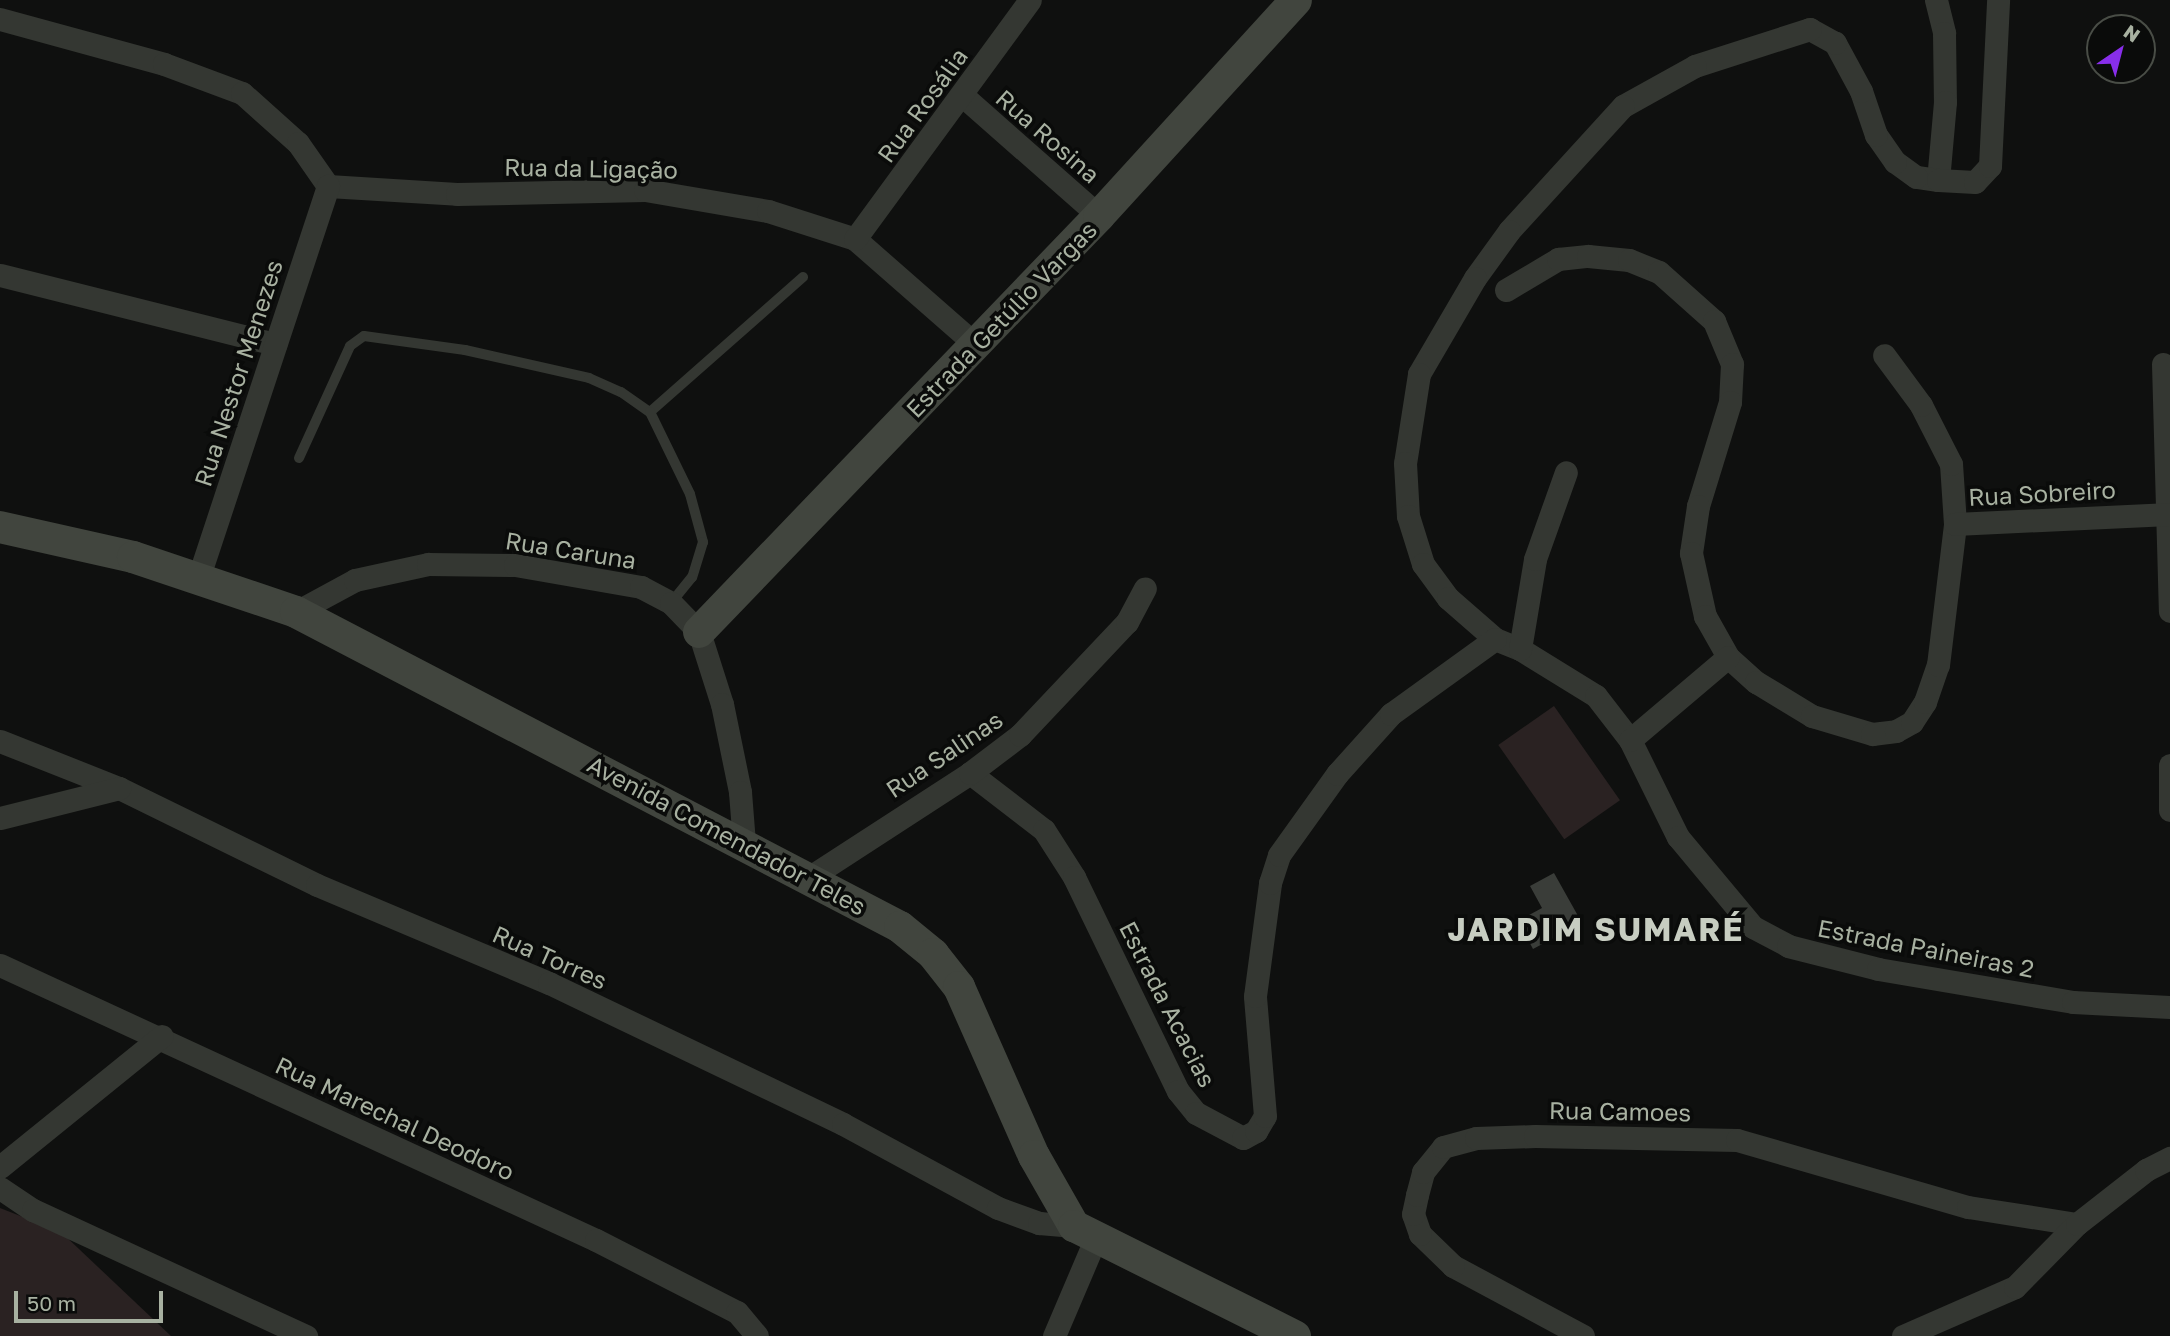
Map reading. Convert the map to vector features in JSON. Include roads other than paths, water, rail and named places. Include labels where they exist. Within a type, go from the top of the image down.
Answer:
[{"type":"main road","name":"Estrada Getúlio Vargas","points":[[699,632],[1099,216],[1296,0]]},
{"type":"main road","name":"Avenida Comendador Teles","points":[[0,527],[199,576],[296,612],[744,843],[900,927],[933,954],[959,987],[1034,1156],[1084,1233]]},
{"type":"main road","points":[[1084,1233],[1295,1336]]},
{"type":"street","name":"Rua Rosália","points":[[855,239],[963,96],[1030,0]]},
{"type":"street","points":[[1936,0],[1944,33],[1945,102],[1938,180]]},
{"type":"street","name":"Estrada Paineiras 2","points":[[1998,0],[1990,166],[1975,182],[1916,177],[1895,162],[1877,135],[1861,91],[1835,43],[1810,29],[1695,66],[1623,106],[1574,156],[1475,278],[1419,374],[1405,463],[1408,516],[1423,564],[1448,598],[1495,639],[1520,649],[1596,696],[1630,740],[1678,837],[1726,901],[1753,927],[1788,946],[1878,969],[2073,1002],[2170,1006]]},
{"type":"street","points":[[0,19],[164,64],[242,93],[298,143],[328,186]]},
{"type":"street","name":"Rua Rosina","points":[[963,96],[1099,216]]},
{"type":"street","name":"Rua da Ligação","points":[[328,186],[457,194],[645,190],[768,211],[855,239],[976,345]]},
{"type":"street","name":"Rua Nestor Menezes","points":[[199,576],[328,186]]},
{"type":"street","name":"Rua Sobreiro","points":[[1506,289],[1559,259],[1588,256],[1629,260],[1659,272],[1714,321],[1732,364],[1730,402],[1698,506],[1691,553],[1704,615],[1728,657],[1756,682],[1812,716],[1872,734],[1896,731],[1912,722],[1938,665],[1955,524],[2169,514]]},
{"type":"street","points":[[0,275],[275,344]]},
{"type":"street","points":[[1884,355],[1921,405],[1951,464],[1955,524]]},
{"type":"street","points":[[2162,364],[2169,514],[2170,611]]},
{"type":"street","points":[[1520,649],[1535,559],[1566,472]]},
{"type":"street","name":"Rua Caruna","points":[[296,612],[355,580],[385,570],[473,562],[610,578],[641,587],[670,603],[699,632],[722,704],[740,792],[744,843]]},
{"type":"street","name":"Rua Salinas","points":[[807,879],[970,773],[1020,735],[1084,672],[1127,622],[1145,588]]},
{"type":"street","name":"Estrada Acacias","points":[[970,773],[1044,830],[1074,877],[1178,1091],[1196,1113],[1243,1138],[1256,1131],[1265,1116],[1255,996],[1270,883],[1279,855],[1337,774],[1391,715],[1495,639]]},
{"type":"street","points":[[1630,740],[1728,657]]},
{"type":"street","name":"Rua Torres","points":[[0,741],[119,788],[317,885],[561,989],[843,1124],[998,1208],[1039,1223],[1084,1233]]},
{"type":"street","points":[[2170,765],[2170,810]]},
{"type":"street","points":[[0,818],[119,788]]},
{"type":"street","name":"Rua Marechal Deodoro","points":[[0,965],[162,1036],[687,1285],[737,1312],[757,1336]]},
{"type":"street","points":[[2,1163],[162,1036]]},
{"type":"street","name":"Rua Camoes","points":[[1583,1336],[1454,1266],[1420,1234],[1413,1214],[1416,1195],[1423,1172],[1443,1147],[1476,1138],[1535,1136],[1737,1140],[1968,1207],[2077,1224]]},
{"type":"street","points":[[1903,1336],[2015,1287],[2077,1224],[2146,1170],[2170,1158]]},
{"type":"street","points":[[0,1188],[33,1210],[306,1336]]},
{"type":"street","points":[[1054,1336],[1084,1233]]},
{"type":"lane","points":[[650,412],[803,277]]},
{"type":"lane","points":[[299,458],[350,346],[364,336],[465,350],[589,378],[621,392],[650,412],[690,494],[703,542],[692,577],[670,603]]},
{"type":"district","name":"JARDIM SUMARÉ","points":[[1596,929]]}]
